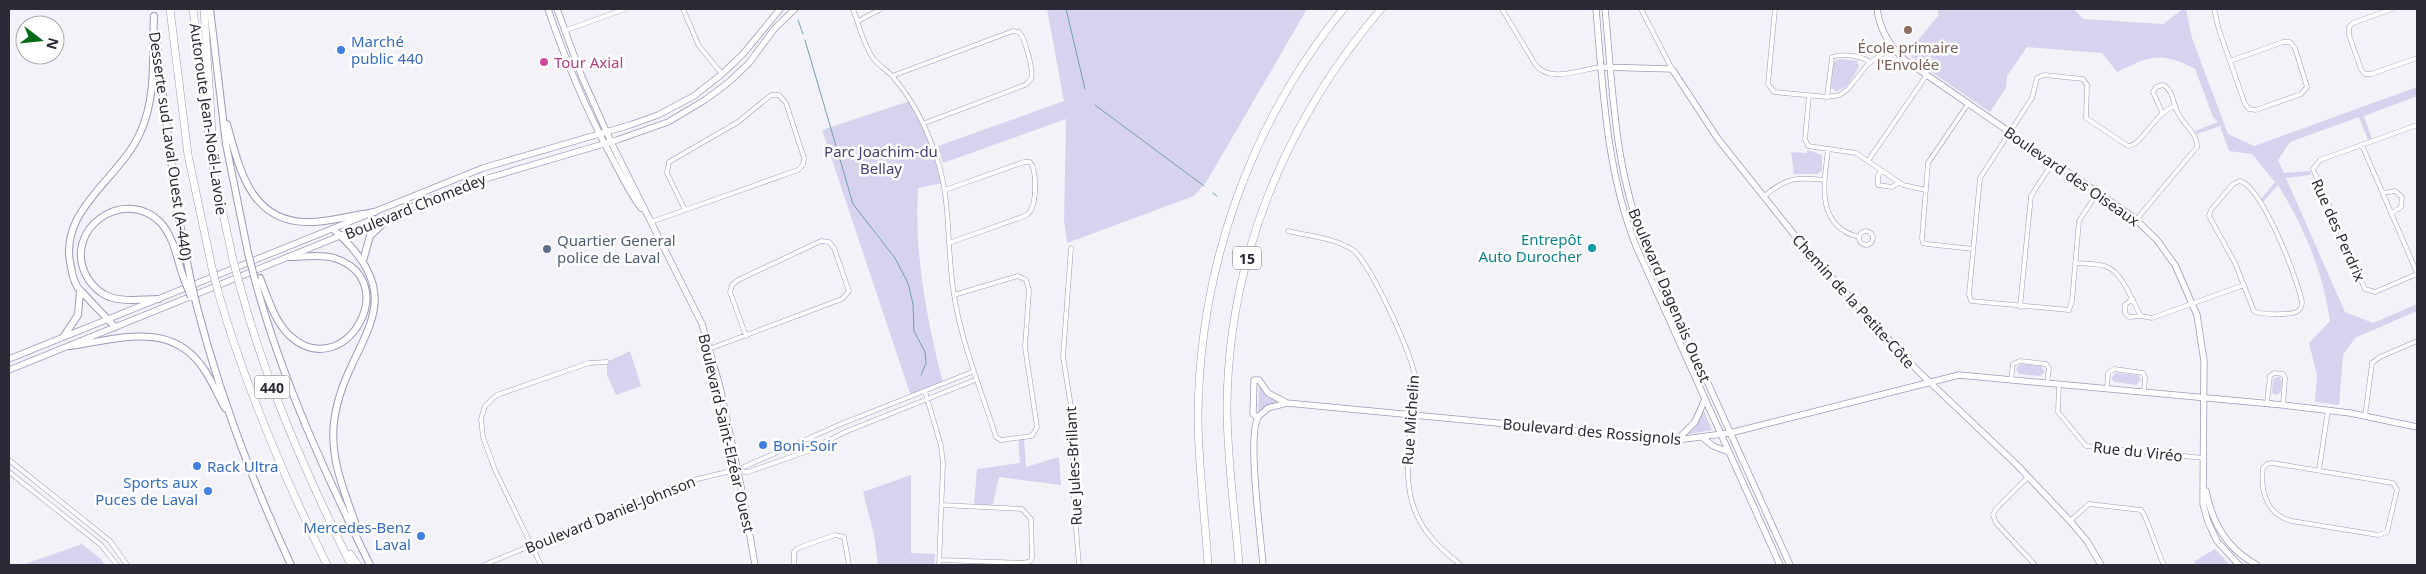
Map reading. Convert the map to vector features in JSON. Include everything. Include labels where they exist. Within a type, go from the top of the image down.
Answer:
[{"type":"highway","name":"Autoroute Jean-Noël-Lavoie","points":[[169,9],[190,164],[218,294],[260,419],[285,478],[327,565]]},
{"type":"highway","name":"Autoroute Jean-Noël-Lavoie","points":[[193,9],[214,174],[232,260],[279,407],[351,565]]},
{"type":"highway","points":[[204,9],[214,174]]},
{"type":"highway","name":"15","points":[[1208,565],[1200,464],[1199,394],[1205,322],[1217,262],[1240,187],[1267,127],[1308,57],[1343,9]]},
{"type":"highway","name":"15","points":[[1239,565],[1228,451],[1228,382],[1235,317],[1248,255],[1270,188],[1301,123],[1339,62],[1381,9]]},
{"type":"highway","points":[[334,529],[358,565]]},
{"type":"main road","name":"Desserte sud Laval Ouest (A-440)","points":[[153,9],[187,278]]},
{"type":"main road","points":[[210,9],[232,176],[248,254],[257,279],[273,339],[299,412],[333,489],[355,530],[370,565]]},
{"type":"main road","points":[[64,336],[78,315],[80,291],[69,260],[71,233],[80,213],[130,152],[144,126],[151,93],[154,16]]},
{"type":"main road","points":[[221,102],[244,180],[255,197],[266,207],[289,219],[309,222],[375,212]]},
{"type":"main road","points":[[159,299],[124,300],[112,298],[100,292],[91,282],[83,268],[81,249],[86,232],[97,219],[108,212],[124,208],[136,209],[152,216],[161,224],[169,236],[187,278],[232,420],[263,502],[291,565]]},
{"type":"main road","points":[[364,261],[370,236],[392,215]]},
{"type":"main road","points":[[333,229],[364,261],[374,292],[374,316],[340,396],[333,434],[337,471],[355,522],[355,530]]},
{"type":"main road","points":[[257,279],[276,317],[294,340],[310,347],[322,348],[334,346],[348,338],[360,325],[366,308],[365,290],[358,275],[347,265],[334,258],[289,257]]},
{"type":"main road","points":[[80,291],[115,327]]},
{"type":"main road","points":[[70,346],[137,335],[155,336],[172,341],[186,350],[200,363],[232,420]]},
{"type":"street","name":"Boulevard Saint-Elzéar Ouest","points":[[548,9],[575,83],[599,135],[624,182],[651,222]]},
{"type":"street","name":"Boulevard Saint-Elzéar Ouest","points":[[557,9],[582,77],[611,142],[696,311],[709,349],[737,470],[755,565]]},
{"type":"street","points":[[564,31],[626,9]]},
{"type":"street","points":[[683,9],[699,46],[722,74]]},
{"type":"street","name":"Boulevard Chomedey","points":[[9,359],[492,165],[643,121],[676,106],[722,74],[739,59],[780,9]]},
{"type":"street","name":"Boulevard Chomedey","points":[[9,370],[488,177],[611,142],[662,124],[712,96],[744,68],[775,28],[795,9]]},
{"type":"street","points":[[854,9],[864,39],[874,59],[892,76],[925,123],[945,190],[954,295],[960,332],[972,372],[996,437],[1001,440],[1032,436],[1037,427],[1025,347],[1029,290],[1026,280],[1018,276],[954,295]]},
{"type":"street","points":[[858,21],[882,9]]},
{"type":"street","points":[[1502,9],[1534,64],[1542,72],[1552,75],[1601,67],[1672,69]]},
{"type":"street","name":"Boulevard Dagenais Ouest","points":[[1596,9],[1610,155],[1622,206],[1636,246],[1780,565]]},
{"type":"street","name":"Boulevard Dagenais Ouest","points":[[1605,9],[1618,149],[1633,214],[1790,565]]},
{"type":"street","name":"Chemin de la Petite-Côte","points":[[1641,9],[1672,69],[1709,127],[1810,254],[1929,382],[2028,477],[2070,521],[2085,539],[2101,565]]},
{"type":"street","points":[[1775,9],[1769,87],[1776,92],[1826,97],[1838,96],[1846,91],[1870,62],[1892,47]]},
{"type":"street","name":"Boulevard des Oiseaux","points":[[1877,9],[1882,30],[1892,47],[1926,76],[2098,192],[2136,220],[2154,237],[2171,259],[2193,304],[2203,344],[2203,504],[2208,522],[2220,544],[2239,565]]},
{"type":"street","points":[[2214,9],[2218,30],[2245,104],[2252,110],[2301,94],[2307,89],[2308,82],[2295,48],[2290,42],[2283,42],[2230,61]]},
{"type":"street","points":[[2392,9],[2353,23],[2349,27],[2349,35],[2361,70],[2365,74],[2371,74],[2417,58]]},
{"type":"street","points":[[892,76],[1013,31],[1020,32],[1024,37],[1032,74],[1030,80],[1025,85],[925,123]]},
{"type":"street","points":[[1826,97],[1832,57],[1839,55],[1863,58],[1870,62]]},
{"type":"street","points":[[2098,192],[2079,221],[2072,301],[2069,310],[1971,301],[1969,294],[1980,176],[2032,98],[2036,79],[2042,75],[2084,79],[2087,87],[2086,118],[2128,146],[2135,144],[2162,112],[2175,106]]},
{"type":"street","points":[[1868,161],[1926,76]]},
{"type":"street","points":[[2136,220],[2197,148],[2197,139],[2175,106],[2168,87],[2163,85],[2156,87],[2154,95],[2162,112]]},
{"type":"street","points":[[651,222],[685,210],[798,170],[803,165],[804,158],[786,103],[779,95],[771,95],[738,122],[669,162],[667,173],[685,210]]},
{"type":"street","points":[[1809,95],[1806,142],[1811,148],[1855,152],[1898,183],[1909,188],[1926,190]]},
{"type":"street","points":[[1968,104],[1929,162],[1922,236],[1923,243],[1973,249]]},
{"type":"street","name":"Rue des Perdrix","points":[[2417,126],[2316,163],[2314,172],[2366,290],[2375,292],[2417,274]]},
{"type":"street","points":[[2362,145],[2417,274]]},
{"type":"street","points":[[1828,150],[1825,202],[1831,218],[1843,230],[1859,237]]},
{"type":"street","points":[[945,190],[1024,162],[1030,162],[1034,166],[1036,176],[1032,208],[1029,213],[949,244]]},
{"type":"street","points":[[2020,306],[2030,197],[2053,162]]},
{"type":"street","points":[[1881,170],[1878,176],[1878,185],[1892,187],[1898,183]]},
{"type":"street","points":[[1763,197],[1781,182],[1790,179],[1825,180]]},
{"type":"street","points":[[2240,181],[2250,189],[2276,230],[2294,275],[2302,307],[2295,313],[2258,314],[2252,309],[2244,286],[2233,258],[2209,216],[2211,210],[2233,184],[2240,181]]},
{"type":"street","points":[[2383,193],[2393,190],[2402,197],[2402,207],[2392,214]]},
{"type":"street","name":"Rue Michelin","points":[[1288,231],[1341,244],[1354,250],[1365,261],[1414,369],[1415,384],[1407,472],[1412,504],[1429,536],[1462,565]]},
{"type":"street","points":[[709,349],[746,336],[847,296],[849,291],[834,248],[829,242],[821,241],[738,280],[732,285],[730,292],[746,336]]},
{"type":"street","name":"Rue Jules-Brillant","points":[[1071,248],[1063,357],[1072,419],[1073,491],[1079,565]]},
{"type":"street","points":[[2075,263],[2109,268],[2124,284],[2141,316]]},
{"type":"street","points":[[2132,299],[2124,305],[2124,313],[2131,317],[2152,318],[2244,286]]},
{"type":"street","points":[[2365,416],[2372,364],[2378,358],[2417,341]]},
{"type":"street","points":[[2011,380],[2013,364],[2020,361],[2046,364],[2049,368],[2047,383]]},
{"type":"street","points":[[541,565],[483,437],[481,419],[485,406],[497,395],[589,363],[607,362]]},
{"type":"street","points":[[2107,388],[2108,373],[2115,369],[2143,373],[2145,377],[2144,392]]},
{"type":"street","name":"Boulevard Daniel-Johnson","points":[[484,565],[677,484],[737,470],[841,424],[972,372]]},
{"type":"street","points":[[2267,403],[2270,376],[2277,373],[2283,374],[2285,378],[2283,405]]},
{"type":"street","name":"Boulevard des Rossignols","points":[[1287,403],[1271,395],[1259,380],[1254,380],[1253,414],[1259,416],[1268,408],[1287,403],[1677,440],[1730,433],[1959,375],[2267,403],[2328,410],[2417,427]]},
{"type":"street","name":"Boulevard Daniel-Johnson","points":[[737,470],[748,472],[808,451],[845,432],[975,380]]},
{"type":"street","name":"Rue du Viréo","points":[[2059,384],[2058,412],[2088,447],[2203,458]]},
{"type":"street","points":[[925,391],[941,446],[943,464],[939,563],[1024,563],[1031,561],[1030,519],[1022,509],[942,505]]},
{"type":"street","points":[[1677,440],[1695,422],[1705,399]]},
{"type":"street","points":[[2319,470],[2328,410]]},
{"type":"street","points":[[1259,416],[1253,426],[1263,565]]},
{"type":"street","points":[[1703,438],[1714,447],[1729,452]]},
{"type":"street","points":[[9,460],[107,539],[119,551],[128,565]]},
{"type":"street","points":[[2272,463],[2319,470],[2395,484],[2397,492],[2386,533],[2378,535],[2292,522],[2281,517],[2269,506],[2263,492],[2262,471],[2266,465],[2272,463]]},
{"type":"street","points":[[9,472],[101,545],[117,565]]},
{"type":"street","name":"Boulevard des Oiseaux","points":[[2203,476],[2209,507],[2217,526],[2232,546],[2257,565]]},
{"type":"street","points":[[2028,477],[1996,509],[1993,515],[1996,523],[2035,565]]},
{"type":"street","points":[[2070,521],[2089,504],[2139,509],[2146,515],[2152,538],[2164,565]]},
{"type":"street","points":[[794,565],[794,552],[798,548],[840,535],[846,541],[849,565]]},
{"type":"green space","points":[[1047,9],[1307,9],[1207,181],[1194,196],[1067,243],[1064,220],[1066,119],[943,163],[938,146],[1064,101]]},
{"type":"green space","points":[[1940,9],[2074,9],[2083,19],[2163,24],[2183,9],[2186,9],[2192,38],[2228,134],[2254,146],[2417,87],[2417,96],[2364,116],[2372,139],[2368,140],[2359,117],[2290,142],[2278,160],[2284,173],[2310,171],[2311,175],[2286,178],[2345,312],[2373,323],[2417,304],[2417,311],[2355,338],[2343,355],[2339,405],[2315,402],[2317,375],[2309,343],[2330,321],[2323,285],[2311,250],[2296,217],[2278,185],[2263,202],[2261,199],[2275,182],[2252,154],[2229,151],[2220,126],[2197,134],[2195,131],[2218,122],[2213,117],[2195,69],[2173,60],[2155,58],[2138,62],[2117,72],[2102,53],[2027,47],[2007,76],[2006,88],[1990,112],[1920,64],[1900,47],[1902,44],[1906,48],[1912,47],[1939,15],[1937,12]]},
{"type":"green space","points":[[1836,60],[1857,61],[1859,67],[1847,86],[1836,92],[1831,87],[1833,64]]},
{"type":"green space","name":"Parc Joachim-du Bellay","points":[[910,101],[925,123],[943,183],[918,188],[917,213],[923,287],[943,383],[911,396],[822,130]]},
{"type":"green space","points":[[1808,150],[1822,155],[1822,171],[1817,174],[1794,174],[1791,152],[1806,153]]},
{"type":"green space","points":[[630,351],[641,386],[616,395],[607,375],[607,362]]},
{"type":"green space","points":[[2021,364],[2042,366],[2045,372],[2040,376],[2019,374],[2016,368]]},
{"type":"green space","points":[[2116,373],[2138,375],[2141,380],[2136,385],[2114,382],[2111,378]]},
{"type":"green space","points":[[2279,376],[2282,381],[2281,391],[2277,395],[2272,393],[2273,379]]},
{"type":"green space","points":[[1259,385],[1276,403],[1258,413]]},
{"type":"green space","points":[[1703,409],[1712,430],[1688,434],[1687,433]]},
{"type":"green space","points":[[1018,438],[1024,438],[1026,467],[1059,457],[1061,485],[999,477],[992,507],[974,505],[977,469],[1020,463]]},
{"type":"green space","points":[[911,475],[911,553],[935,554],[934,565],[878,565],[874,535],[863,492]]},
{"type":"green space","points":[[82,544],[101,559],[105,565],[22,565]]},
{"type":"green space","points":[[2215,549],[2230,565],[2194,565],[2195,561]]},
{"type":"waterway","points":[[1066,9],[1085,89]]},
{"type":"waterway","points":[[798,20],[803,34]]},
{"type":"waterway","points":[[805,40],[853,204],[895,258],[908,283],[913,304],[914,331],[925,352],[926,363],[921,375]]},
{"type":"waterway","points":[[1095,105],[1204,186]]},
{"type":"waterway","points":[[1213,193],[1217,196]]},
{"type":"place","name":"École primaire l'Envolée","points":[[1908,30]]},
{"type":"place","name":"Marché public 440","points":[[341,50]]},
{"type":"place","name":"Tour Axial","points":[[544,62]]},
{"type":"place","name":"Entrepôt Auto Durocher","points":[[1592,248]]},
{"type":"place","name":"Quartier General police de Laval","points":[[547,249]]},
{"type":"place","name":"Boni-Soir","points":[[763,445]]},
{"type":"place","name":"Rack Ultra","points":[[197,466]]},
{"type":"place","name":"Sports aux Puces de Laval","points":[[208,491]]},
{"type":"place","name":"Mercedes-Benz Laval","points":[[421,536]]}]
